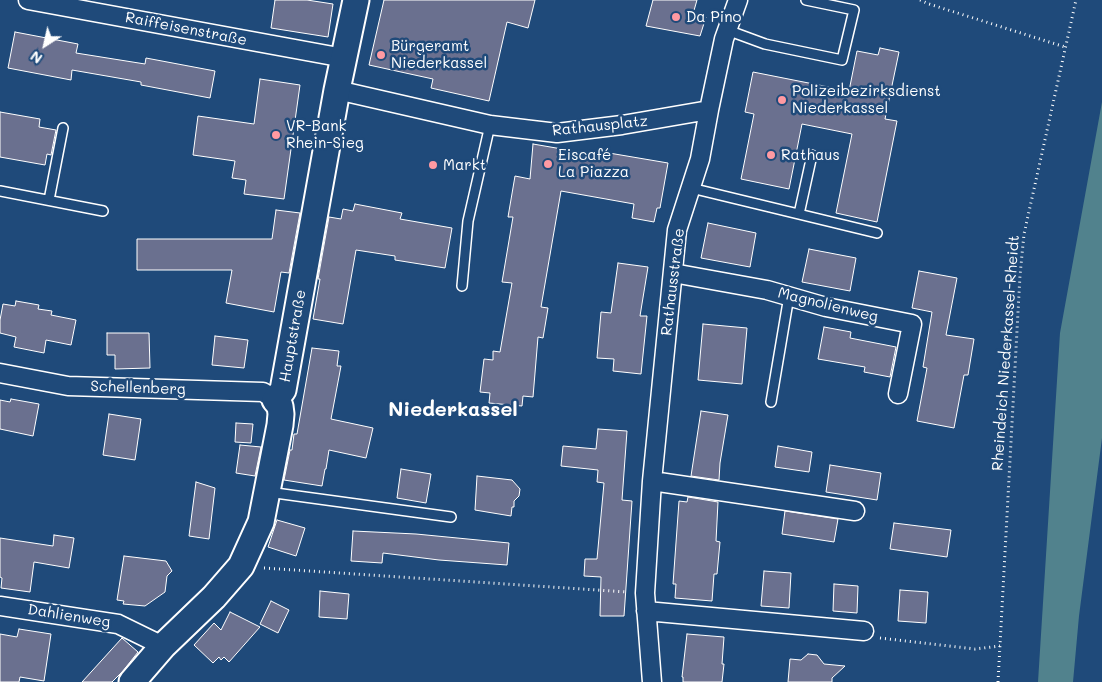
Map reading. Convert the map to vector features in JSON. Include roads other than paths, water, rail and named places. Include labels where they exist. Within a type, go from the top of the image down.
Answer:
[{"type":"street","name":"Raiffeisenstraße","points":[[28,0],[344,58]]},
{"type":"street","name":"Hauptstraße","points":[[132,682],[163,646],[214,597],[241,566],[261,522],[280,425],[280,406],[275,400],[283,390],[356,0]]},
{"type":"street","name":"Rathausstraße","points":[[652,682],[645,593],[652,481],[677,230],[700,159],[724,38],[738,0]]},
{"type":"street","name":"Rathausplatz","points":[[338,90],[490,125],[557,133],[622,125],[709,110]]},
{"type":"street","name":"Magnolienweg","points":[[673,273],[767,290],[826,307],[912,324],[898,394]]},
{"type":"street","name":"Schellenberg","points":[[0,373],[68,386],[263,392],[275,400]]},
{"type":"street","points":[[652,481],[855,511]]},
{"type":"street","name":"Dahlienweg","points":[[0,606],[118,624],[163,646]]},
{"type":"street","points":[[646,611],[864,631]]},
{"type":"lane","points":[[727,30],[764,44],[842,60],[854,10],[806,0]]},
{"type":"lane","points":[[462,286],[468,222],[490,125]]},
{"type":"lane","points":[[49,200],[63,128]]},
{"type":"lane","points":[[799,214],[812,155]]},
{"type":"lane","points":[[691,188],[877,233]]},
{"type":"lane","points":[[0,191],[103,211]]},
{"type":"lane","points":[[771,402],[789,296]]},
{"type":"lane","points":[[268,492],[451,517]]},
{"type":"place","name":"Da Pino","points":[[676,17]]},
{"type":"place","name":"Bürgeramt Niederkassel","points":[[381,55]]},
{"type":"place","name":"Polizeibezirksdienst Niederkassel","points":[[782,100]]},
{"type":"place","name":"VR-Bank Rhein-Sieg","points":[[276,135]]},
{"type":"place","name":"Rathaus","points":[[771,155]]},
{"type":"place","name":"Eiscafé La Piazza","points":[[548,164]]},
{"type":"place","name":"Markt","points":[[433,165]]},
{"type":"district","name":"Niederkassel","points":[[453,410]]}]
